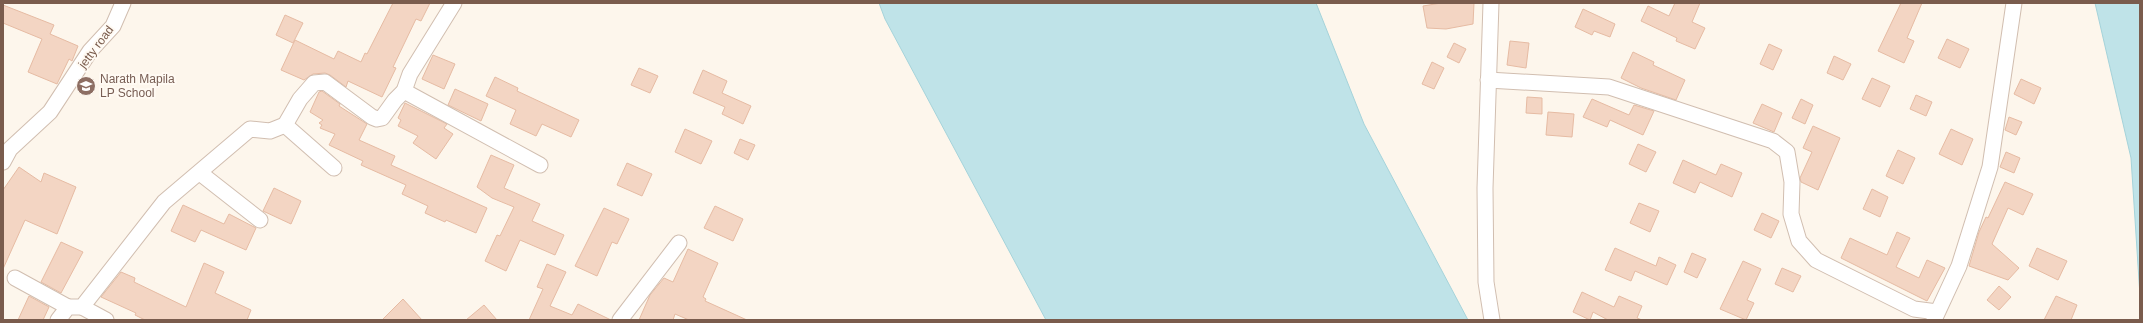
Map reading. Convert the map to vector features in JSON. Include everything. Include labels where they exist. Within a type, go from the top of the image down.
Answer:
[{"type":"street","name":"jetty road","points":[[3,162],[10,149],[50,112],[90,51],[112,26],[123,3]]},
{"type":"street","points":[[58,320],[75,307],[164,202],[250,129],[270,131],[284,125],[300,99],[314,83],[325,82],[377,119],[382,118],[394,100],[404,91],[410,74],[454,3]]},
{"type":"street","points":[[1491,3],[1485,188],[1486,282],[1492,320]]},
{"type":"street","points":[[1488,80],[1609,87],[1773,141],[1787,152],[1792,182],[1791,214],[1799,241],[1816,260],[1914,309],[1935,316],[1959,266],[1990,167],[2014,3]]},
{"type":"street","points":[[404,91],[540,165]]},
{"type":"street","points":[[284,125],[334,168]]},
{"type":"street","points":[[200,173],[260,220]]},
{"type":"street","points":[[620,320],[679,243]]},
{"type":"street","points":[[15,278],[106,320]]},
{"type":"water","points":[[879,3],[1316,3],[1364,124],[1468,320],[1046,320],[885,19]]},
{"type":"water","points":[[2095,3],[2140,3],[2140,296],[2131,158]]},
{"type":"building","points":[[393,3],[430,3],[421,21],[416,19],[393,67],[396,68],[382,97],[348,81],[346,87],[325,73],[313,74],[304,80],[281,70],[295,40],[334,59],[338,51],[361,62],[365,53],[367,54]]},
{"type":"building","points":[[1441,3],[1474,3],[1473,24],[1446,29],[1427,28],[1423,6]]},
{"type":"building","points":[[1675,3],[1700,3],[1692,22],[1705,28],[1695,49],[1676,41],[1677,38],[1641,21],[1648,6],[1669,16]]},
{"type":"building","points":[[1901,3],[1922,3],[1907,38],[1914,41],[1904,63],[1878,51]]},
{"type":"building","points":[[3,5],[54,25],[50,34],[78,46],[72,61],[69,59],[57,84],[28,72],[42,39],[3,23]]},
{"type":"building","points":[[1583,9],[1615,24],[1610,37],[1594,31],[1592,35],[1575,27]]},
{"type":"building","points":[[285,15],[303,23],[293,43],[276,35]]},
{"type":"building","points":[[1947,39],[1969,49],[1960,68],[1938,58]]},
{"type":"building","points":[[1510,41],[1529,43],[1526,68],[1507,65]]},
{"type":"building","points":[[1454,43],[1466,49],[1459,63],[1447,57]]},
{"type":"building","points":[[1769,44],[1782,50],[1773,70],[1760,64]]},
{"type":"building","points":[[1633,52],[1654,62],[1653,65],[1685,80],[1676,100],[1641,88],[1621,78]]},
{"type":"building","points":[[433,55],[455,64],[444,89],[422,79]]},
{"type":"building","points":[[1834,56],[1851,64],[1843,80],[1827,73]]},
{"type":"building","points":[[1432,62],[1444,68],[1434,89],[1422,84]]},
{"type":"building","points":[[639,68],[658,76],[650,93],[631,85]]},
{"type":"building","points":[[703,70],[727,81],[722,93],[751,106],[743,124],[722,114],[725,107],[693,93]]},
{"type":"building","points":[[495,77],[518,88],[517,91],[579,120],[571,137],[542,124],[536,136],[510,124],[516,110],[486,96]]},
{"type":"building","points":[[1872,78],[1890,86],[1880,107],[1862,99]]},
{"type":"building","points":[[2021,79],[2041,88],[2034,104],[2014,94]]},
{"type":"building","points":[[455,89],[488,104],[481,121],[448,105]]},
{"type":"building","points":[[322,91],[340,104],[339,106],[367,124],[359,140],[395,156],[391,165],[487,208],[476,233],[425,213],[428,206],[402,194],[406,185],[361,165],[363,161],[329,145],[335,134],[320,128],[322,125],[319,123],[323,120],[310,112],[319,92]]},
{"type":"building","points":[[1916,95],[1932,102],[1926,116],[1910,109]]},
{"type":"building","points":[[1527,97],[1542,98],[1542,114],[1526,113]]},
{"type":"building","points":[[1592,99],[1629,115],[1634,105],[1654,111],[1643,135],[1610,120],[1607,127],[1583,117]]},
{"type":"building","points":[[1801,99],[1813,105],[1805,124],[1792,118]]},
{"type":"building","points":[[405,103],[447,124],[444,128],[453,134],[436,159],[413,143],[418,136],[398,126],[401,120],[398,118]]},
{"type":"building","points":[[1762,104],[1782,113],[1774,132],[1753,123]]},
{"type":"building","points":[[1548,112],[1574,114],[1572,137],[1546,135]]},
{"type":"building","points":[[2009,117],[2022,122],[2016,135],[2005,130]]},
{"type":"building","points":[[1813,126],[1840,138],[1818,190],[1801,182],[1800,178],[1812,152],[1803,148]]},
{"type":"building","points":[[685,129],[712,141],[701,164],[675,152]]},
{"type":"building","points":[[1951,129],[1973,139],[1962,165],[1939,154]]},
{"type":"building","points":[[740,139],[755,145],[748,160],[734,153]]},
{"type":"building","points":[[1638,144],[1656,152],[1646,172],[1629,164]]},
{"type":"building","points":[[1898,150],[1915,158],[1903,184],[1886,176]]},
{"type":"building","points":[[2006,152],[2020,158],[2014,173],[2000,167]]},
{"type":"building","points":[[491,155],[514,165],[504,188],[540,204],[532,221],[564,235],[555,255],[520,240],[506,271],[485,261],[497,235],[500,236],[514,207],[492,198],[477,187]]},
{"type":"building","points":[[1683,160],[1716,175],[1721,164],[1742,173],[1732,197],[1700,182],[1695,193],[1673,183]]},
{"type":"building","points":[[627,163],[652,174],[642,196],[617,185]]},
{"type":"building","points":[[19,167],[41,182],[44,173],[76,187],[57,234],[25,220],[3,269],[3,190]]},
{"type":"building","points":[[2005,182],[2033,194],[2023,215],[2008,208],[1992,244],[2019,268],[2008,280],[1969,266],[1979,232],[1986,217],[1988,218]]},
{"type":"building","points":[[274,188],[301,201],[291,224],[263,211]]},
{"type":"building","points":[[1872,189],[1888,197],[1880,217],[1863,209]]},
{"type":"building","points":[[1639,203],[1659,211],[1650,232],[1630,223]]},
{"type":"building","points":[[183,205],[224,224],[229,214],[256,228],[246,250],[201,230],[195,242],[171,231]]},
{"type":"building","points":[[715,206],[743,219],[733,241],[704,228]]},
{"type":"building","points":[[604,208],[629,219],[617,244],[612,242],[597,276],[575,266]]},
{"type":"building","points":[[1762,213],[1779,221],[1771,238],[1754,230]]},
{"type":"building","points":[[1897,232],[1910,238],[1896,267],[1919,278],[1927,260],[1945,268],[1927,301],[1841,258],[1850,238],[1887,255]]},
{"type":"building","points":[[61,242],[83,252],[61,293],[41,282]]},
{"type":"building","points":[[1615,248],[1656,266],[1659,257],[1676,265],[1667,285],[1635,271],[1631,281],[1605,270]]},
{"type":"building","points":[[2037,248],[2067,261],[2058,280],[2029,266]]},
{"type":"building","points":[[688,249],[718,263],[703,297],[706,299],[705,301],[747,320],[689,320],[675,314],[673,320],[639,320],[650,295],[664,278],[673,282]]},
{"type":"building","points":[[1692,253],[1706,259],[1697,278],[1684,272]]},
{"type":"building","points":[[1743,261],[1761,269],[1747,300],[1754,303],[1746,320],[1720,309]]},
{"type":"building","points":[[204,263],[224,272],[215,293],[251,310],[247,320],[145,320],[135,315],[136,313],[101,297],[121,272],[135,278],[134,282],[186,307]]},
{"type":"building","points":[[547,264],[566,272],[550,306],[572,315],[578,304],[611,320],[529,320],[543,289],[537,287]]},
{"type":"building","points":[[1782,268],[1801,276],[1793,292],[1775,284]]},
{"type":"building","points":[[1999,286],[2011,297],[1999,310],[1987,300]]},
{"type":"building","points":[[1582,292],[1614,307],[1619,296],[1642,306],[1637,318],[1642,320],[1608,320],[1593,312],[1590,320],[1573,312]]},
{"type":"building","points":[[29,296],[49,307],[43,320],[18,320]]},
{"type":"building","points":[[2056,296],[2077,305],[2071,320],[2044,320]]},
{"type":"building","points":[[403,299],[422,320],[382,320]]},
{"type":"building","points":[[484,305],[497,320],[466,320]]},
{"type":"place","name":"Narath Mapila LP School","points":[[86,86]]}]
